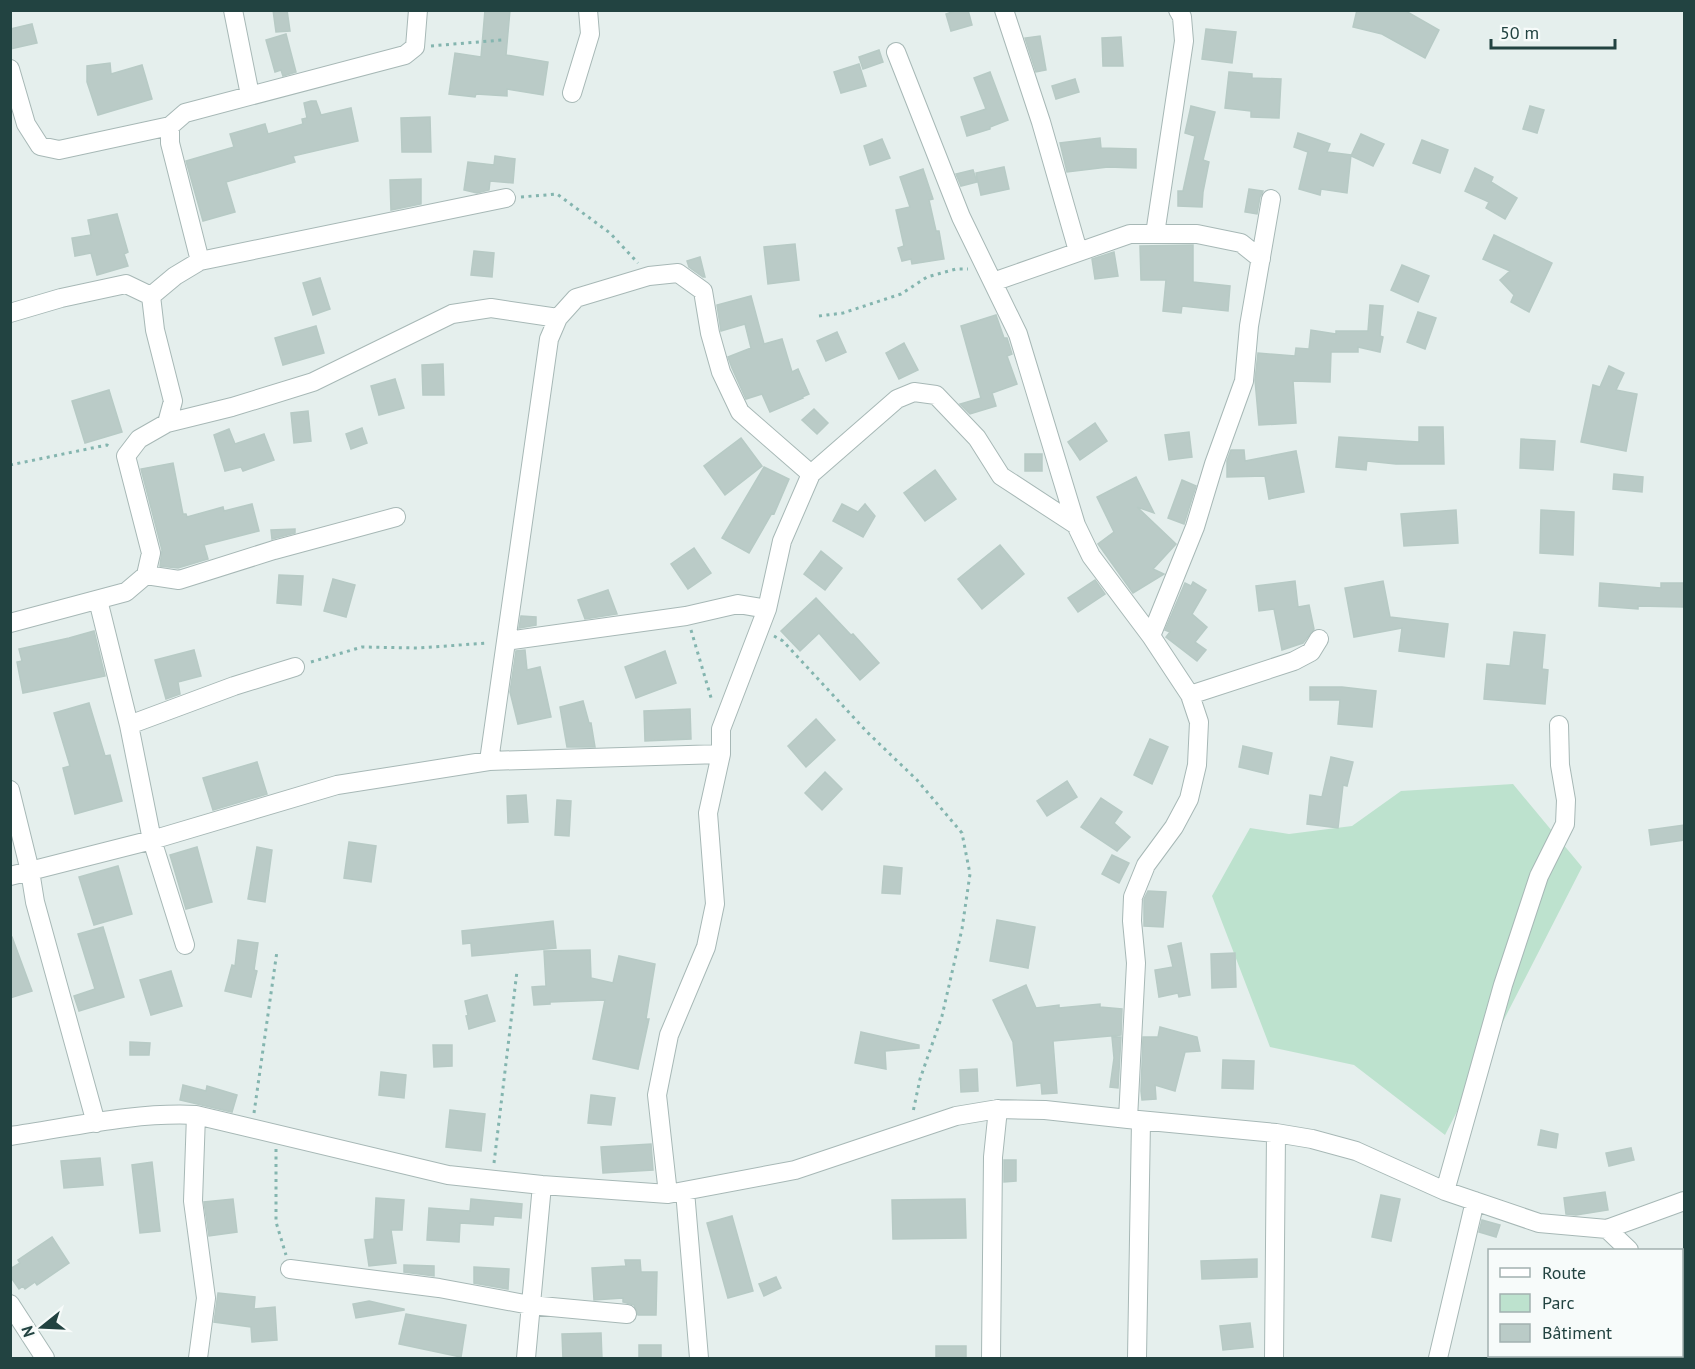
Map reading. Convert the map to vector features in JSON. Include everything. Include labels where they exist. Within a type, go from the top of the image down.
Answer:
[{"type":"street","points":[[233,10],[250,95]]},
{"type":"street","points":[[10,69],[26,124],[40,146],[59,150],[170,126],[185,113],[405,55],[415,47],[418,10]]},
{"type":"street","points":[[572,93],[590,34],[588,10]]},
{"type":"street","points":[[1004,10],[1041,122],[1078,251]]},
{"type":"street","points":[[1155,234],[1184,41],[1182,17],[1179,10]]},
{"type":"street","points":[[896,52],[961,217],[1018,334],[1076,525],[1091,556],[1151,636],[1190,695],[1199,722],[1197,765],[1189,799],[1174,826],[1146,865],[1132,897],[1136,963],[1134,1120],[1137,1359]]},
{"type":"street","points":[[170,126],[170,143],[200,261]]},
{"type":"street","points":[[152,296],[175,276],[200,261],[506,198]]},
{"type":"street","points":[[1151,636],[1195,527],[1214,464],[1244,381],[1249,326],[1272,199]]},
{"type":"street","points":[[990,276],[1130,234],[1197,234],[1241,243],[1261,259]]},
{"type":"street","points":[[489,761],[549,339],[558,318],[576,298],[649,276],[678,273],[703,291],[710,333],[721,372],[740,412],[811,474]]},
{"type":"street","points":[[10,313],[61,298],[126,284],[152,296]]},
{"type":"street","points":[[152,296],[156,330],[173,401],[166,423]]},
{"type":"street","points":[[10,623],[126,592],[146,576],[152,553],[126,456],[139,439],[166,423],[232,407],[313,381],[452,314],[491,308],[558,318]]},
{"type":"street","points":[[699,1359],[676,1193],[657,1095],[669,1035],[706,947],[715,904],[708,813],[721,754],[721,729],[767,609],[783,541],[811,474],[897,399],[914,392],[936,395],[977,438],[1001,476],[1076,525]]},
{"type":"street","points":[[146,576],[179,580],[274,550],[396,517]]},
{"type":"street","points":[[98,600],[129,725],[152,840],[185,945]]},
{"type":"street","points":[[506,641],[686,616],[738,604],[767,609]]},
{"type":"street","points":[[1190,695],[1294,661],[1311,652],[1318,639]]},
{"type":"street","points":[[129,725],[234,686],[295,667]]},
{"type":"street","points":[[1445,1191],[1503,985],[1539,876],[1565,824],[1566,800],[1560,765],[1558,725]]},
{"type":"street","points":[[10,876],[152,840],[337,785],[489,761],[721,754]]},
{"type":"street","points":[[10,790],[30,871],[35,902],[96,1123]]},
{"type":"street","points":[[991,1359],[993,1157],[998,1109]]},
{"type":"street","points":[[10,1136],[168,1113],[196,1114],[448,1175],[542,1185],[676,1193],[795,1170],[956,1116],[998,1109],[1045,1110],[1276,1133],[1356,1151],[1445,1191],[1539,1223],[1608,1229],[1684,1201]]},
{"type":"street","points":[[196,1114],[193,1201],[206,1298],[198,1359]]},
{"type":"street","points":[[1275,1359],[1276,1133]]},
{"type":"street","points":[[525,1359],[542,1185]]},
{"type":"street","points":[[1438,1359],[1474,1201]]},
{"type":"street","points":[[1608,1229],[1627,1249]]},
{"type":"street","points":[[290,1269],[439,1288],[531,1305],[627,1314]]},
{"type":"street","points":[[10,1304],[45,1359]]},
{"type":"path","points":[[415,47],[502,40]]},
{"type":"path","points":[[506,198],[557,194],[610,233],[649,276]]},
{"type":"path","points":[[819,316],[843,313],[901,294],[927,277],[956,269],[990,276]]},
{"type":"path","points":[[10,465],[107,445],[126,456]]},
{"type":"path","points":[[686,616],[721,729]]},
{"type":"path","points":[[761,627],[783,641],[867,732],[917,780],[962,833],[970,874],[962,929],[942,1016],[920,1079],[909,1132]]},
{"type":"path","points":[[295,667],[362,647],[418,648],[506,641]]},
{"type":"path","points":[[252,1127],[277,951]]},
{"type":"path","points":[[493,1180],[517,971]]},
{"type":"path","points":[[277,1132],[274,1178],[276,1222],[290,1269]]},
{"type":"green space","points":[[1513,784],[1582,867],[1445,1135],[1354,1065],[1270,1047],[1212,896],[1250,828],[1289,834],[1352,826],[1401,791]]},
{"type":"building","points":[[273,10],[287,10],[290,31],[276,32]]},
{"type":"building","points":[[485,10],[510,10],[506,55],[548,62],[543,95],[507,89],[507,96],[476,94],[475,97],[449,94],[455,53],[481,57]]},
{"type":"building","points":[[968,10],[972,25],[951,31],[946,14]]},
{"type":"building","points":[[1357,10],[1404,10],[1439,30],[1425,58],[1382,34],[1353,27]]},
{"type":"building","points":[[32,24],[37,43],[10,49],[10,29]]},
{"type":"building","points":[[1206,29],[1236,32],[1232,63],[1202,59]]},
{"type":"building","points":[[286,34],[296,72],[283,76],[281,70],[275,72],[266,40]]},
{"type":"building","points":[[1040,36],[1046,70],[1036,72],[1025,38]]},
{"type":"building","points":[[1121,37],[1123,66],[1103,66],[1102,38]]},
{"type":"building","points":[[879,50],[883,62],[863,69],[859,57]]},
{"type":"building","points":[[110,63],[111,74],[142,65],[152,99],[98,115],[87,82],[87,66]]},
{"type":"building","points":[[859,64],[866,86],[841,93],[834,72]]},
{"type":"building","points":[[990,72],[1008,120],[990,129],[967,136],[961,117],[986,109],[974,78]]},
{"type":"building","points":[[1229,72],[1252,74],[1252,78],[1281,79],[1279,118],[1251,117],[1251,111],[1225,108]]},
{"type":"building","points":[[1075,79],[1079,92],[1056,99],[1052,86]]},
{"type":"building","points":[[316,101],[321,115],[351,108],[358,141],[293,156],[295,162],[226,182],[235,212],[203,221],[186,161],[234,147],[230,134],[265,124],[268,134],[303,124],[302,119],[307,118],[304,103]]},
{"type":"building","points":[[1191,106],[1215,112],[1203,160],[1209,162],[1202,207],[1178,206],[1178,191],[1183,191],[1195,136],[1185,133]]},
{"type":"building","points":[[1530,106],[1544,110],[1537,133],[1523,129]]},
{"type":"building","points":[[430,117],[431,152],[402,152],[401,118]]},
{"type":"building","points":[[1298,133],[1330,144],[1327,152],[1351,155],[1347,193],[1321,189],[1320,195],[1299,189],[1308,152],[1294,147]]},
{"type":"building","points":[[1361,134],[1384,144],[1373,166],[1351,156]]},
{"type":"building","points":[[1100,138],[1101,148],[1136,149],[1136,168],[1108,167],[1067,172],[1060,143]]},
{"type":"building","points":[[882,139],[890,158],[870,165],[864,146]]},
{"type":"building","points":[[1422,140],[1448,150],[1440,173],[1413,163]]},
{"type":"building","points":[[495,156],[515,159],[513,183],[490,181],[489,190],[477,193],[464,190],[468,162],[494,165]]},
{"type":"building","points":[[1004,167],[1009,189],[981,195],[976,173]]},
{"type":"building","points":[[1475,168],[1493,177],[1491,182],[1517,198],[1505,219],[1486,208],[1489,202],[1465,191]]},
{"type":"building","points":[[923,169],[933,199],[929,200],[936,231],[939,231],[944,259],[912,264],[911,259],[902,261],[898,248],[904,246],[896,210],[910,207],[900,177]]},
{"type":"building","points":[[973,170],[977,182],[961,186],[956,174]]},
{"type":"building","points":[[421,179],[421,204],[391,210],[390,180]]},
{"type":"building","points":[[1249,189],[1263,191],[1257,214],[1245,212]]},
{"type":"building","points":[[117,214],[128,252],[124,254],[128,266],[97,275],[91,253],[75,256],[72,238],[91,235],[88,220]]},
{"type":"building","points":[[1494,235],[1552,263],[1529,312],[1511,302],[1514,295],[1500,280],[1510,271],[1483,259]]},
{"type":"building","points":[[795,244],[799,280],[768,284],[764,247]]},
{"type":"building","points":[[1193,245],[1193,282],[1230,286],[1228,311],[1182,306],[1181,313],[1163,311],[1166,280],[1141,280],[1140,246]]},
{"type":"building","points":[[474,251],[494,253],[492,277],[471,275]]},
{"type":"building","points":[[1114,252],[1118,276],[1095,279],[1092,259]]},
{"type":"building","points":[[700,257],[705,277],[689,267],[687,261]]},
{"type":"building","points":[[1402,265],[1429,276],[1418,302],[1391,290]]},
{"type":"building","points":[[320,278],[330,309],[313,315],[303,283]]},
{"type":"building","points":[[751,296],[764,344],[782,339],[792,372],[798,369],[809,394],[770,412],[762,394],[746,399],[728,357],[751,348],[745,324],[721,331],[717,305]]},
{"type":"building","points":[[1370,305],[1383,306],[1380,336],[1383,337],[1380,352],[1358,347],[1358,352],[1331,352],[1330,382],[1293,381],[1296,423],[1259,425],[1255,380],[1258,353],[1295,356],[1296,348],[1309,349],[1311,330],[1336,334],[1336,331],[1368,331]]},
{"type":"building","points":[[1418,312],[1436,318],[1425,349],[1407,342]]},
{"type":"building","points":[[996,315],[1012,354],[1007,356],[1017,384],[992,393],[996,406],[970,414],[960,404],[981,398],[961,326]]},
{"type":"building","points":[[316,326],[324,353],[283,365],[275,338]]},
{"type":"building","points":[[837,332],[846,352],[826,361],[817,341]]},
{"type":"building","points":[[904,343],[918,370],[899,379],[886,353]]},
{"type":"building","points":[[443,364],[444,395],[423,395],[422,365]]},
{"type":"building","points":[[1609,366],[1624,373],[1616,390],[1637,394],[1626,451],[1581,442],[1593,385],[1600,387]]},
{"type":"building","points":[[395,379],[404,408],[379,415],[371,386]]},
{"type":"building","points":[[109,390],[122,432],[85,443],[72,401]]},
{"type":"building","points":[[814,409],[828,423],[817,434],[802,420]]},
{"type":"building","points":[[308,411],[311,441],[294,443],[291,413]]},
{"type":"building","points":[[1095,423],[1107,441],[1080,460],[1068,442]]},
{"type":"building","points":[[1419,427],[1443,427],[1444,464],[1396,464],[1367,461],[1366,470],[1336,467],[1339,437],[1419,442]]},
{"type":"building","points":[[362,428],[367,443],[351,449],[346,434]]},
{"type":"building","points":[[229,429],[235,444],[264,434],[274,460],[243,471],[241,467],[225,471],[214,435]]},
{"type":"building","points":[[1189,432],[1192,457],[1169,460],[1165,435]]},
{"type":"building","points":[[741,438],[762,466],[725,495],[704,466]]},
{"type":"building","points":[[1521,439],[1555,441],[1553,470],[1520,468]]},
{"type":"building","points":[[1231,450],[1244,450],[1245,461],[1296,451],[1304,492],[1269,499],[1265,476],[1227,477],[1227,461]]},
{"type":"building","points":[[1025,454],[1042,454],[1042,471],[1025,471]]},
{"type":"building","points":[[173,463],[183,514],[187,517],[223,507],[224,511],[252,504],[259,531],[204,545],[208,559],[178,568],[160,566],[162,550],[141,469]]},
{"type":"building","points":[[764,467],[789,479],[774,514],[772,513],[749,553],[722,538]]},
{"type":"building","points":[[935,470],[956,499],[925,521],[904,493]]},
{"type":"building","points":[[1614,474],[1643,477],[1642,492],[1613,489]]},
{"type":"building","points":[[1136,477],[1154,513],[1137,507],[1176,544],[1153,569],[1164,574],[1133,593],[1098,544],[1114,532],[1097,497]]},
{"type":"building","points":[[1182,480],[1196,486],[1184,524],[1168,518]]},
{"type":"building","points":[[842,504],[858,512],[865,504],[875,516],[863,537],[833,521]]},
{"type":"building","points":[[1456,510],[1458,543],[1404,546],[1401,514]]},
{"type":"building","points":[[1541,510],[1574,512],[1573,555],[1540,553]]},
{"type":"building","points":[[295,529],[295,533],[272,539],[271,530]]},
{"type":"building","points":[[1000,545],[1024,574],[982,609],[958,579]]},
{"type":"building","points":[[694,548],[711,573],[688,589],[671,564]]},
{"type":"building","points":[[821,551],[842,568],[825,590],[804,574]]},
{"type":"building","points":[[279,575],[303,576],[301,605],[277,603]]},
{"type":"building","points":[[333,579],[355,585],[346,617],[324,611]]},
{"type":"building","points":[[1095,580],[1105,594],[1078,612],[1068,598]]},
{"type":"building","points":[[1295,581],[1298,607],[1309,605],[1314,629],[1303,643],[1282,650],[1274,609],[1259,611],[1256,586]]},
{"type":"building","points":[[1383,581],[1390,617],[1448,624],[1444,657],[1399,651],[1402,628],[1354,637],[1345,588]]},
{"type":"building","points":[[1193,582],[1206,590],[1192,614],[1207,627],[1195,642],[1206,650],[1197,661],[1166,637],[1170,632],[1165,630],[1185,583],[1191,586]]},
{"type":"building","points":[[1600,583],[1661,588],[1661,583],[1684,583],[1684,607],[1638,606],[1638,609],[1599,606]]},
{"type":"building","points":[[608,590],[617,614],[585,619],[578,600]]},
{"type":"building","points":[[816,598],[879,663],[860,680],[819,633],[800,651],[781,631]]},
{"type":"building","points":[[521,616],[536,617],[536,625],[519,628]]},
{"type":"building","points":[[94,631],[105,676],[23,693],[17,662],[22,661],[19,649]]},
{"type":"building","points":[[1514,632],[1545,635],[1542,669],[1548,670],[1545,704],[1484,699],[1487,664],[1510,666]]},
{"type":"building","points":[[194,650],[201,676],[178,682],[180,694],[166,699],[155,660]]},
{"type":"building","points":[[525,650],[527,670],[540,667],[551,717],[518,724],[510,692],[516,651]]},
{"type":"building","points":[[665,651],[676,683],[636,698],[625,667]]},
{"type":"building","points":[[1310,687],[1342,687],[1376,691],[1372,727],[1338,724],[1340,700],[1310,700]]},
{"type":"building","points":[[583,701],[589,723],[591,723],[595,747],[567,747],[560,707]]},
{"type":"building","points":[[89,703],[105,756],[110,755],[122,801],[75,814],[63,768],[70,766],[54,713]]},
{"type":"building","points":[[690,709],[691,739],[645,741],[644,711]]},
{"type":"building","points":[[816,719],[835,740],[806,767],[788,746]]},
{"type":"building","points":[[1150,739],[1168,747],[1152,784],[1134,775]]},
{"type":"building","points":[[1243,746],[1272,753],[1268,774],[1239,767]]},
{"type":"building","points":[[1331,757],[1353,762],[1347,786],[1343,785],[1338,828],[1307,824],[1310,795],[1322,797]]},
{"type":"building","points":[[257,762],[267,794],[213,810],[203,778]]},
{"type":"building","points":[[825,772],[842,789],[822,810],[805,793]]},
{"type":"building","points":[[1067,781],[1077,797],[1047,816],[1037,801]]},
{"type":"building","points":[[526,795],[528,822],[508,823],[507,796]]},
{"type":"building","points":[[1101,798],[1122,812],[1114,823],[1130,837],[1117,851],[1081,827]]},
{"type":"building","points":[[557,800],[571,801],[569,836],[555,835]]},
{"type":"building","points":[[1684,825],[1684,840],[1651,845],[1649,830]]},
{"type":"building","points":[[349,842],[376,846],[371,882],[344,878]]},
{"type":"building","points":[[197,847],[212,902],[186,909],[170,855]]},
{"type":"building","points":[[257,847],[272,850],[265,902],[248,899]]},
{"type":"building","points":[[1112,855],[1129,863],[1119,883],[1102,874]]},
{"type":"building","points":[[118,866],[132,914],[94,925],[79,877]]},
{"type":"building","points":[[884,866],[902,868],[900,894],[882,893]]},
{"type":"building","points":[[1148,891],[1166,892],[1163,927],[1144,926],[1144,899]]},
{"type":"building","points":[[997,920],[1035,927],[1028,968],[990,961]]},
{"type":"building","points":[[553,921],[556,948],[472,956],[471,943],[463,944],[462,931]]},
{"type":"building","points":[[103,927],[124,997],[79,1011],[74,996],[95,989],[78,934]]},
{"type":"building","points":[[10,937],[12,937],[32,991],[10,998]]},
{"type":"building","points":[[238,940],[258,943],[254,970],[257,971],[251,997],[225,991],[232,965],[235,966]]},
{"type":"building","points":[[1181,943],[1190,995],[1179,997],[1178,993],[1159,997],[1155,970],[1173,967],[1168,946]]},
{"type":"building","points":[[590,950],[591,978],[613,983],[619,956],[655,964],[646,1019],[649,1019],[638,1069],[593,1059],[605,1000],[550,1002],[550,1004],[534,1005],[532,987],[546,986],[544,951]]},
{"type":"building","points":[[1235,953],[1236,987],[1212,988],[1211,954]]},
{"type":"building","points":[[171,971],[182,1006],[151,1015],[140,980]]},
{"type":"building","points":[[1026,985],[1036,1008],[1100,1004],[1100,1007],[1122,1009],[1121,1035],[1053,1041],[1057,1093],[1042,1094],[1041,1083],[1017,1086],[1013,1042],[993,1000]]},
{"type":"building","points":[[487,995],[495,1021],[469,1029],[465,1001]]},
{"type":"building","points":[[1160,1027],[1197,1037],[1200,1051],[1185,1052],[1175,1091],[1155,1085],[1156,1099],[1142,1100],[1143,1037],[1158,1037]]},
{"type":"building","points":[[861,1032],[919,1045],[919,1048],[885,1051],[886,1069],[855,1063]]},
{"type":"building","points":[[1112,1037],[1121,1037],[1118,1088],[1110,1087],[1114,1058]]},
{"type":"building","points":[[130,1042],[150,1043],[149,1055],[130,1055]]},
{"type":"building","points":[[433,1045],[452,1045],[452,1066],[434,1067]]},
{"type":"building","points":[[1223,1060],[1254,1061],[1253,1089],[1222,1088]]},
{"type":"building","points":[[977,1069],[978,1091],[961,1092],[960,1070]]},
{"type":"building","points":[[381,1072],[406,1075],[404,1098],[379,1095]]},
{"type":"building","points":[[183,1085],[206,1091],[207,1086],[237,1095],[232,1112],[180,1100]]},
{"type":"building","points":[[591,1095],[615,1098],[611,1125],[588,1123]]},
{"type":"building","points":[[450,1110],[485,1114],[481,1151],[446,1147]]},
{"type":"building","points":[[1541,1130],[1558,1134],[1556,1148],[1538,1145]]},
{"type":"building","points":[[651,1144],[653,1170],[603,1173],[601,1147]]},
{"type":"building","points":[[1631,1148],[1634,1160],[1609,1166],[1606,1153]]},
{"type":"building","points":[[100,1158],[103,1185],[64,1188],[61,1161]]},
{"type":"building","points":[[1004,1160],[1016,1160],[1016,1181],[1004,1182]]},
{"type":"building","points":[[152,1162],[160,1231],[140,1233],[132,1165]]},
{"type":"building","points":[[1605,1192],[1608,1210],[1576,1215],[1566,1214],[1564,1198]]},
{"type":"building","points":[[1381,1195],[1400,1199],[1391,1241],[1372,1237]]},
{"type":"building","points":[[376,1198],[404,1200],[402,1230],[391,1230],[396,1263],[369,1266],[365,1240],[374,1239]]},
{"type":"building","points":[[233,1199],[237,1232],[209,1236],[204,1202]]},
{"type":"building","points":[[471,1199],[522,1204],[521,1218],[494,1216],[493,1225],[460,1223],[459,1242],[427,1240],[429,1208],[470,1211]]},
{"type":"building","points":[[965,1199],[966,1238],[893,1239],[892,1200]]},
{"type":"building","points":[[732,1216],[753,1291],[728,1298],[707,1223]]},
{"type":"building","points":[[1482,1220],[1500,1225],[1496,1237],[1479,1232]]},
{"type":"building","points":[[52,1237],[69,1263],[37,1285],[35,1282],[25,1289],[23,1286],[19,1289],[10,1276],[10,1269],[20,1263],[18,1260]]},
{"type":"building","points":[[1257,1259],[1257,1277],[1202,1279],[1201,1261]]},
{"type":"building","points":[[625,1260],[640,1260],[641,1272],[657,1272],[656,1315],[638,1315],[634,1305],[623,1302],[623,1298],[594,1300],[592,1268],[626,1266]]},
{"type":"building","points":[[404,1265],[434,1266],[434,1276],[404,1272]]},
{"type":"building","points":[[474,1267],[509,1269],[508,1289],[474,1283]]},
{"type":"building","points":[[776,1277],[781,1288],[764,1296],[759,1284]]},
{"type":"building","points":[[218,1293],[255,1297],[254,1309],[275,1307],[277,1340],[252,1342],[251,1327],[214,1322]]},
{"type":"building","points":[[369,1301],[404,1310],[356,1318],[353,1304]]},
{"type":"building","points":[[406,1314],[466,1325],[461,1357],[399,1344]]},
{"type":"building","points":[[1250,1323],[1253,1347],[1223,1350],[1220,1326]]},
{"type":"building","points":[[601,1333],[602,1359],[563,1359],[562,1334]]},
{"type":"building","points":[[639,1345],[661,1345],[661,1359],[639,1359]]},
{"type":"building","points":[[936,1346],[966,1346],[966,1359],[936,1359]]}]
